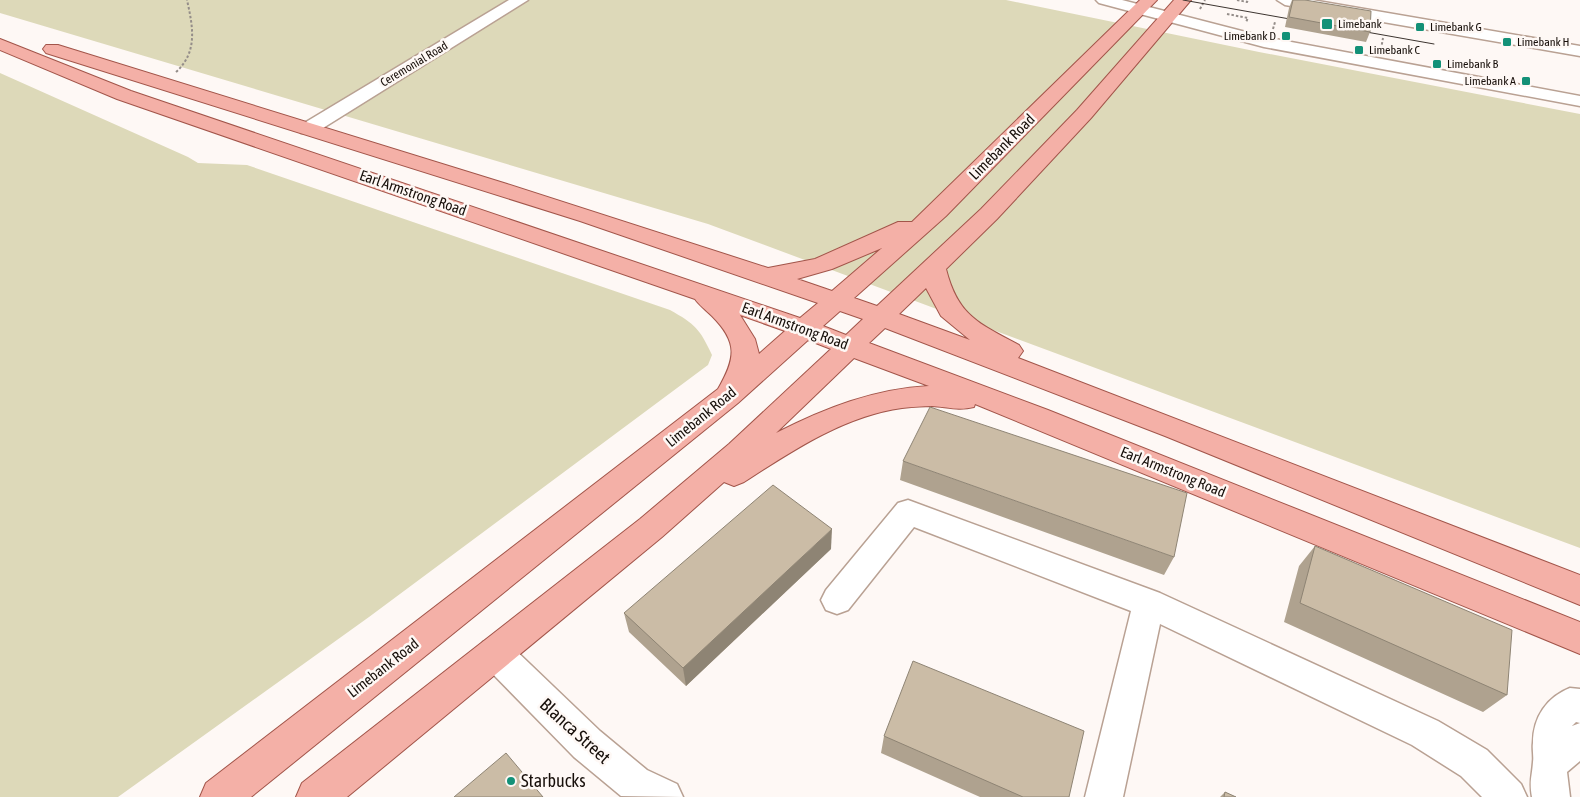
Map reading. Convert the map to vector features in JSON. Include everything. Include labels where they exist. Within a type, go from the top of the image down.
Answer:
[{"type":"main road","name":"Limebank Road","points":[[220,797],[728,396],[938,211],[1145,4]]},
{"type":"main road","points":[[316,797],[651,528],[739,452],[934,269],[1038,164],[1176,8]]},
{"type":"main road","name":"Earl Armstrong Road","points":[[0,33],[482,182],[766,276],[1078,389],[1580,590]]},
{"type":"main road","name":"Earl Armstrong Road","points":[[0,44],[124,95],[699,291],[1038,416],[1580,638]]},
{"type":"main road","points":[[766,276],[806,271],[828,264],[867,247],[938,211]]},
{"type":"main road","points":[[934,269],[936,286],[941,299],[956,317],[992,342],[1078,389]]},
{"type":"main road","points":[[699,291],[725,314],[743,341],[746,356],[743,368],[728,396]]},
{"type":"main road","points":[[651,528],[775,447],[825,422],[873,402],[919,395],[948,396],[1038,416]]},
{"type":"lane","name":"Ceremonial Road","points":[[308,129],[520,0]]},
{"type":"lane","points":[[1104,0],[1176,8],[1270,36],[1580,95]]},
{"type":"lane","points":[[1285,0],[1580,51]]},
{"type":"lane","points":[[1243,28],[1264,42],[1580,101]]},
{"type":"lane","points":[[837,600],[908,512],[1149,603],[1425,733],[1474,763],[1508,797]]},
{"type":"lane","points":[[1104,797],[1149,603]]},
{"type":"lane","name":"Blanca Street","points":[[495,653],[587,744],[634,783],[664,797]]},
{"type":"lane","points":[[1551,797],[1547,780],[1551,761],[1550,739],[1554,721],[1570,705],[1580,706]]},
{"type":"lane","points":[[1551,761],[1562,751],[1580,741]]},
{"type":"path","points":[[160,83],[180,69],[189,58],[194,35],[188,0]]},
{"type":"path","points":[[1199,10],[1205,0]]},
{"type":"path","points":[[1237,0],[1248,0]]},
{"type":"path","points":[[1241,17],[1248,18],[1243,28]]},
{"type":"path","points":[[1380,52],[1383,38]]},
{"type":"shaded area","points":[[0,0],[1006,0],[1259,52],[1580,114],[1580,548],[708,224],[0,13]]},
{"type":"shaded area","points":[[0,73],[198,163],[247,165],[670,310],[685,319],[700,333],[712,355],[708,365],[369,617],[118,797],[0,797]]},
{"type":"building","points":[[1293,0],[1305,0],[1371,11],[1370,32],[1289,17]]},
{"type":"building","points":[[930,407],[1187,493],[1174,557],[903,461]]},
{"type":"building","points":[[773,485],[832,529],[683,668],[624,613]]},
{"type":"building","points":[[1315,546],[1512,630],[1507,695],[1300,603]]},
{"type":"building","points":[[913,661],[1084,731],[1069,797],[1023,797],[884,736]]},
{"type":"building","points":[[506,753],[543,797],[454,797]]},
{"type":"building","points":[[1225,792],[1236,797],[1224,797]]},
{"type":"tram line","points":[[1183,0],[1301,21]]},
{"type":"tram line","points":[[1355,30],[1434,44]]},
{"type":"place","name":"Limebank","points":[[1327,24]]},
{"type":"place","name":"Limebank G","points":[[1420,27]]},
{"type":"place","name":"Limebank D","points":[[1286,36]]},
{"type":"place","name":"Limebank H","points":[[1507,42]]},
{"type":"place","name":"Limebank C","points":[[1359,50]]},
{"type":"place","name":"Limebank B","points":[[1437,64]]},
{"type":"place","name":"Limebank A","points":[[1526,81]]},
{"type":"place","name":"Starbucks","points":[[511,781]]}]
